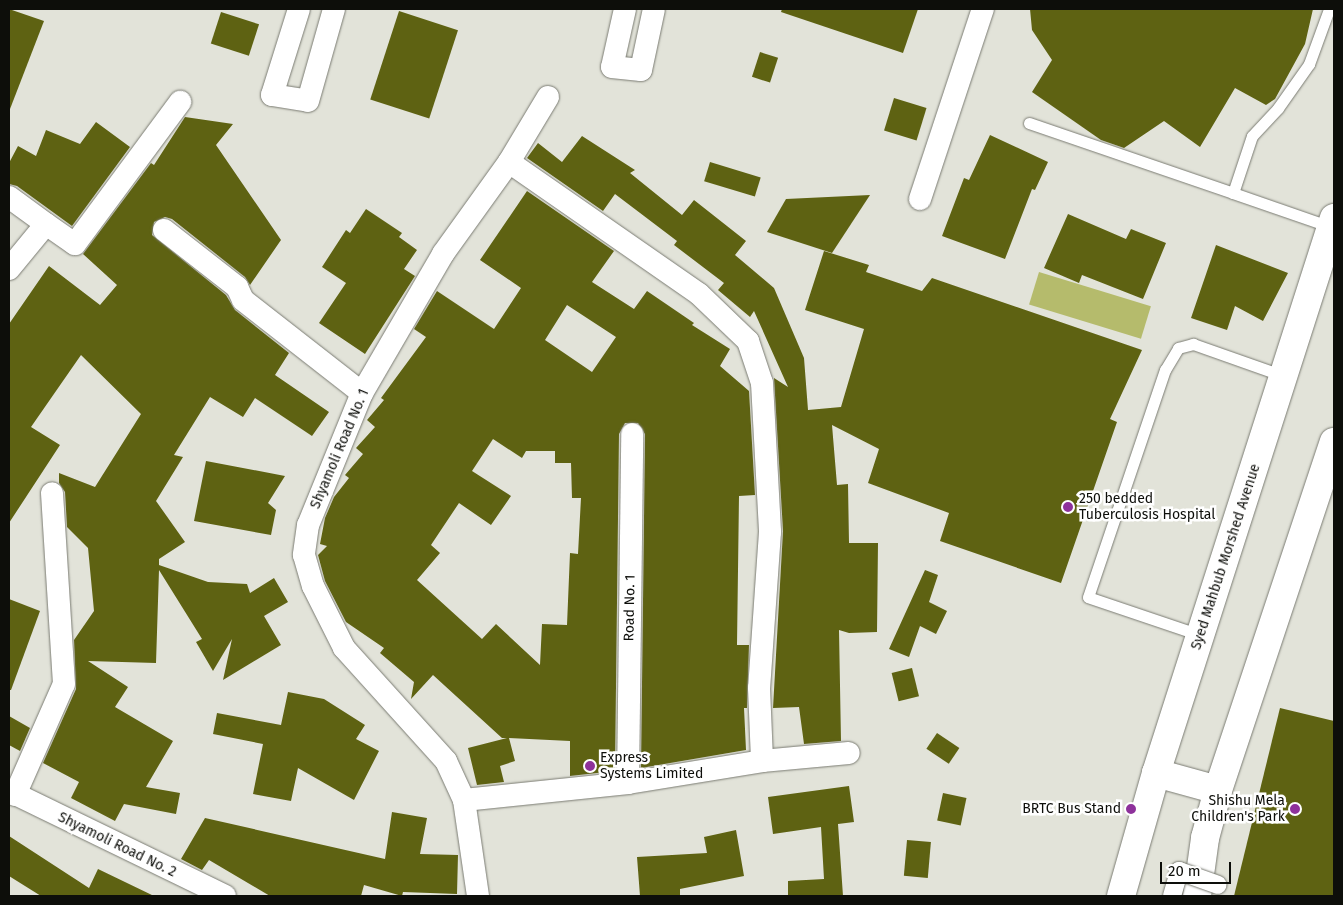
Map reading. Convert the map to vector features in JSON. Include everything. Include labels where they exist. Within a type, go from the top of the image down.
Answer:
[{"type":"main road","name":"Syed Mahbub Morshed Avenue","points":[[1121,896],[1156,773],[1333,222]]},
{"type":"main road","points":[[1208,891],[1205,838],[1218,790],[1334,442]]},
{"type":"main road","points":[[1156,773],[1218,790]]},
{"type":"street","points":[[299,9],[272,94],[308,102],[334,9]]},
{"type":"street","points":[[625,9],[612,68],[641,70],[654,9]]},
{"type":"street","points":[[920,199],[983,9]]},
{"type":"street","name":"Shyamoli Road No. 1","points":[[478,896],[464,800],[446,761],[344,648],[314,586],[304,555],[308,525],[362,393],[443,254],[508,162],[548,97]]},
{"type":"street","points":[[9,196],[75,244],[180,102]]},
{"type":"street","points":[[508,162],[699,294],[748,342],[762,383],[770,532],[759,688],[762,761]]},
{"type":"street","points":[[9,269],[46,224]]},
{"type":"street","points":[[164,230],[237,287],[243,300],[362,393]]},
{"type":"street","name":"Road No. 1","points":[[628,783],[632,434]]},
{"type":"street","points":[[12,793],[64,684],[52,493]]},
{"type":"street","points":[[464,800],[628,783],[762,761],[849,753]]},
{"type":"street","name":"Shyamoli Road No. 2","points":[[12,793],[225,896]]},
{"type":"street","points":[[1172,896],[1179,871],[1208,891]]},
{"type":"lane","points":[[1233,193],[1252,136],[1278,108],[1308,64],[1329,9]]},
{"type":"lane","points":[[1029,123],[1233,193],[1333,222]]},
{"type":"lane","points":[[1201,635],[1088,597],[1166,370],[1178,348],[1193,344],[1284,376]]},
{"type":"green space","points":[[1039,272],[1151,306],[1141,339],[1029,305]]},
{"type":"building","points":[[9,9],[44,21],[10,109],[9,108]]},
{"type":"building","points":[[782,9],[918,9],[903,53],[781,12]]},
{"type":"building","points":[[1030,9],[1313,9],[1305,44],[1275,99],[1266,105],[1235,88],[1200,147],[1164,121],[1124,148],[1101,140],[1032,92],[1052,60],[1032,30]]},
{"type":"building","points":[[399,11],[458,30],[429,119],[370,99]]},
{"type":"building","points":[[221,12],[259,24],[249,56],[211,43]]},
{"type":"building","points":[[760,52],[778,58],[770,83],[752,77]]},
{"type":"building","points":[[894,98],[927,108],[917,140],[884,131]]},
{"type":"building","points":[[185,117],[233,124],[216,145],[281,240],[250,285],[245,277],[172,219],[165,217],[154,222],[152,235],[226,295],[235,310],[289,353],[275,375],[329,412],[312,436],[255,398],[243,417],[210,397],[174,455],[183,457],[156,501],[185,542],[159,559],[159,565],[208,582],[247,584],[250,593],[274,578],[288,602],[264,616],[281,645],[223,680],[232,639],[213,671],[196,642],[202,639],[159,570],[156,663],[88,661],[128,687],[115,707],[173,741],[146,787],[180,793],[176,814],[124,804],[115,821],[71,798],[79,782],[43,763],[76,689],[74,640],[94,611],[88,548],[67,527],[65,492],[59,483],[59,473],[95,487],[141,414],[81,355],[31,427],[60,445],[9,523],[9,324],[49,266],[100,305],[117,285],[83,254],[151,163],[154,165]]},
{"type":"building","points":[[96,122],[130,147],[72,226],[17,186],[9,184],[9,163],[18,146],[36,156],[46,130],[80,144]]},
{"type":"building","points":[[990,135],[1048,162],[1035,190],[1032,189],[1005,259],[942,236],[964,178],[969,180]]},
{"type":"building","points":[[582,136],[635,170],[630,173],[682,215],[694,200],[746,241],[735,255],[774,288],[804,358],[808,410],[841,407],[864,329],[805,310],[824,251],[869,265],[866,272],[922,291],[932,278],[1142,350],[1110,419],[1117,422],[1061,583],[940,541],[949,513],[868,483],[879,449],[832,425],[837,485],[848,484],[849,543],[878,543],[877,632],[849,633],[839,630],[841,741],[804,744],[799,707],[773,708],[783,531],[774,378],[788,387],[754,311],[750,317],[718,290],[724,283],[674,245],[677,241],[615,194],[603,211],[527,158],[538,143],[562,162]]},
{"type":"building","points":[[710,162],[761,177],[755,197],[704,181]]},
{"type":"building","points":[[527,191],[614,251],[592,282],[634,309],[647,291],[694,323],[692,325],[730,349],[720,366],[749,391],[755,495],[739,496],[737,645],[749,645],[747,708],[744,708],[746,750],[641,768],[645,434],[638,423],[625,423],[619,434],[615,771],[570,776],[570,741],[509,738],[515,761],[500,766],[504,782],[477,785],[468,748],[507,738],[502,738],[433,675],[411,699],[414,682],[380,653],[384,648],[346,622],[325,581],[318,555],[327,546],[320,544],[325,518],[334,497],[349,478],[345,475],[363,454],[356,448],[375,427],[367,420],[384,400],[381,398],[426,337],[414,329],[437,291],[494,329],[521,288],[480,260]],"holes":[[[567,305],[616,337],[592,372],[545,340]],[[493,439],[522,458],[526,451],[555,451],[555,463],[571,463],[572,498],[581,498],[578,554],[570,553],[567,625],[542,624],[540,665],[496,624],[482,639],[417,580],[440,553],[431,545],[459,503],[491,525],[511,496],[472,471]]]},
{"type":"building","points":[[870,195],[832,253],[767,232],[786,199]]},
{"type":"building","points":[[366,209],[402,233],[399,237],[417,250],[404,269],[415,276],[365,354],[319,323],[346,283],[322,267],[346,230],[350,233]]},
{"type":"building","points":[[1068,214],[1126,239],[1131,229],[1166,243],[1143,299],[1082,275],[1079,283],[1044,268]]},
{"type":"building","points":[[1216,245],[1288,273],[1263,321],[1235,306],[1227,330],[1191,318]]},
{"type":"building","points":[[206,461],[285,476],[268,503],[276,510],[271,535],[194,521]]},
{"type":"building","points":[[925,570],[938,575],[929,602],[947,611],[936,634],[920,626],[909,657],[889,649]]},
{"type":"building","points":[[9,599],[40,611],[11,690],[9,690]]},
{"type":"building","points":[[912,668],[919,696],[899,701],[892,673]]},
{"type":"building","points":[[288,692],[324,699],[365,725],[356,739],[379,751],[354,800],[298,768],[291,801],[253,794],[263,744],[213,734],[217,713],[281,725]]},
{"type":"building","name":"Shishu Mela Children's Park","points":[[1280,708],[1334,721],[1334,896],[1234,896]]},
{"type":"building","points":[[9,716],[30,728],[20,751],[9,745]]},
{"type":"building","points":[[937,733],[959,748],[949,764],[926,749]]},
{"type":"building","points":[[849,786],[854,822],[838,824],[843,896],[788,896],[788,881],[824,879],[821,827],[773,834],[768,797]]},
{"type":"building","points":[[943,793],[966,798],[961,825],[937,820]]},
{"type":"building","points":[[392,812],[427,818],[420,854],[458,855],[457,894],[403,892],[402,896],[364,885],[361,896],[270,896],[209,860],[202,870],[181,859],[205,818],[385,859]]},
{"type":"building","points":[[736,830],[744,876],[680,889],[680,896],[640,896],[637,857],[707,853],[704,837]]},
{"type":"building","points":[[9,836],[89,888],[98,869],[154,896],[41,896],[9,876]]},
{"type":"building","points":[[907,840],[931,842],[928,878],[904,876]]},
{"type":"place","name":"250 bedded Tuberculosis Hospital","points":[[1068,507]]},
{"type":"place","name":"Express Systems Limited","points":[[590,766]]},
{"type":"place","name":"BRTC Bus Stand","points":[[1131,809]]},
{"type":"place","name":"Shishu Mela Children's Park","points":[[1295,809]]}]
